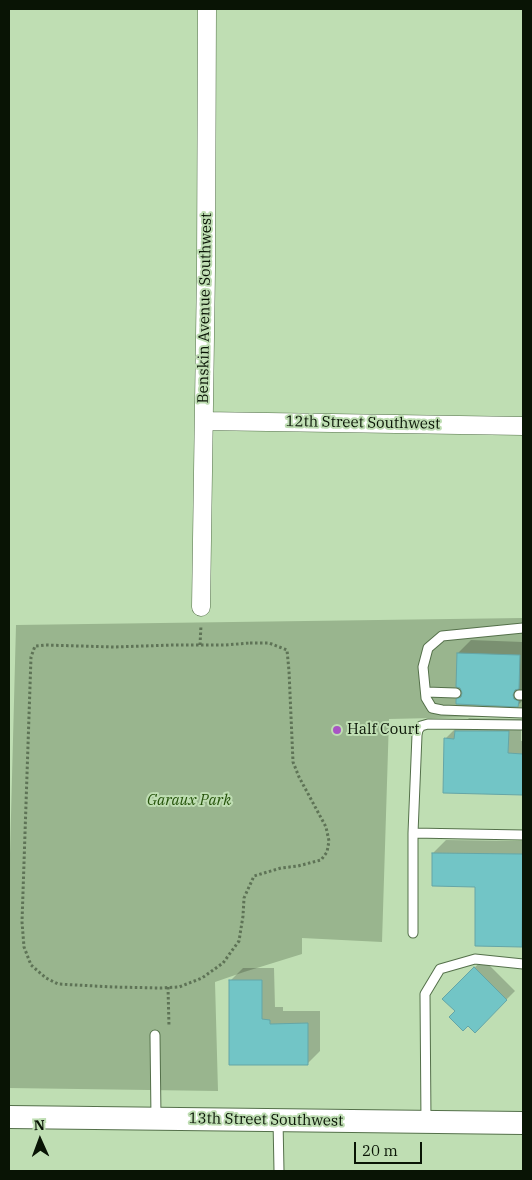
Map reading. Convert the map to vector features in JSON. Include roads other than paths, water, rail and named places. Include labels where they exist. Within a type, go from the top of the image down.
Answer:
[{"type":"street","name":"Benskin Avenue Southwest","points":[[201,608],[207,9]]},
{"type":"street","name":"12th Street Southwest","points":[[204,421],[523,426]]},
{"type":"street","name":"13th Street Southwest","points":[[9,1116],[523,1123]]},
{"type":"lane","points":[[523,628],[442,636],[428,648],[423,667],[426,698],[432,708],[523,713]]},
{"type":"lane","points":[[426,692],[456,692]]},
{"type":"lane","points":[[413,933],[413,833],[418,730],[421,726],[428,724],[523,725]]},
{"type":"lane","points":[[413,833],[523,835]]},
{"type":"lane","points":[[426,1122],[425,994],[440,969],[475,959],[523,964]]},
{"type":"lane","points":[[155,1035],[156,1118]]},
{"type":"lane","points":[[278,1120],[279,1171]]},
{"type":"place","name":"Half Court","points":[[337,730]]},
{"type":"park label","name":"Garaux Park","points":[[189,801]]}]
